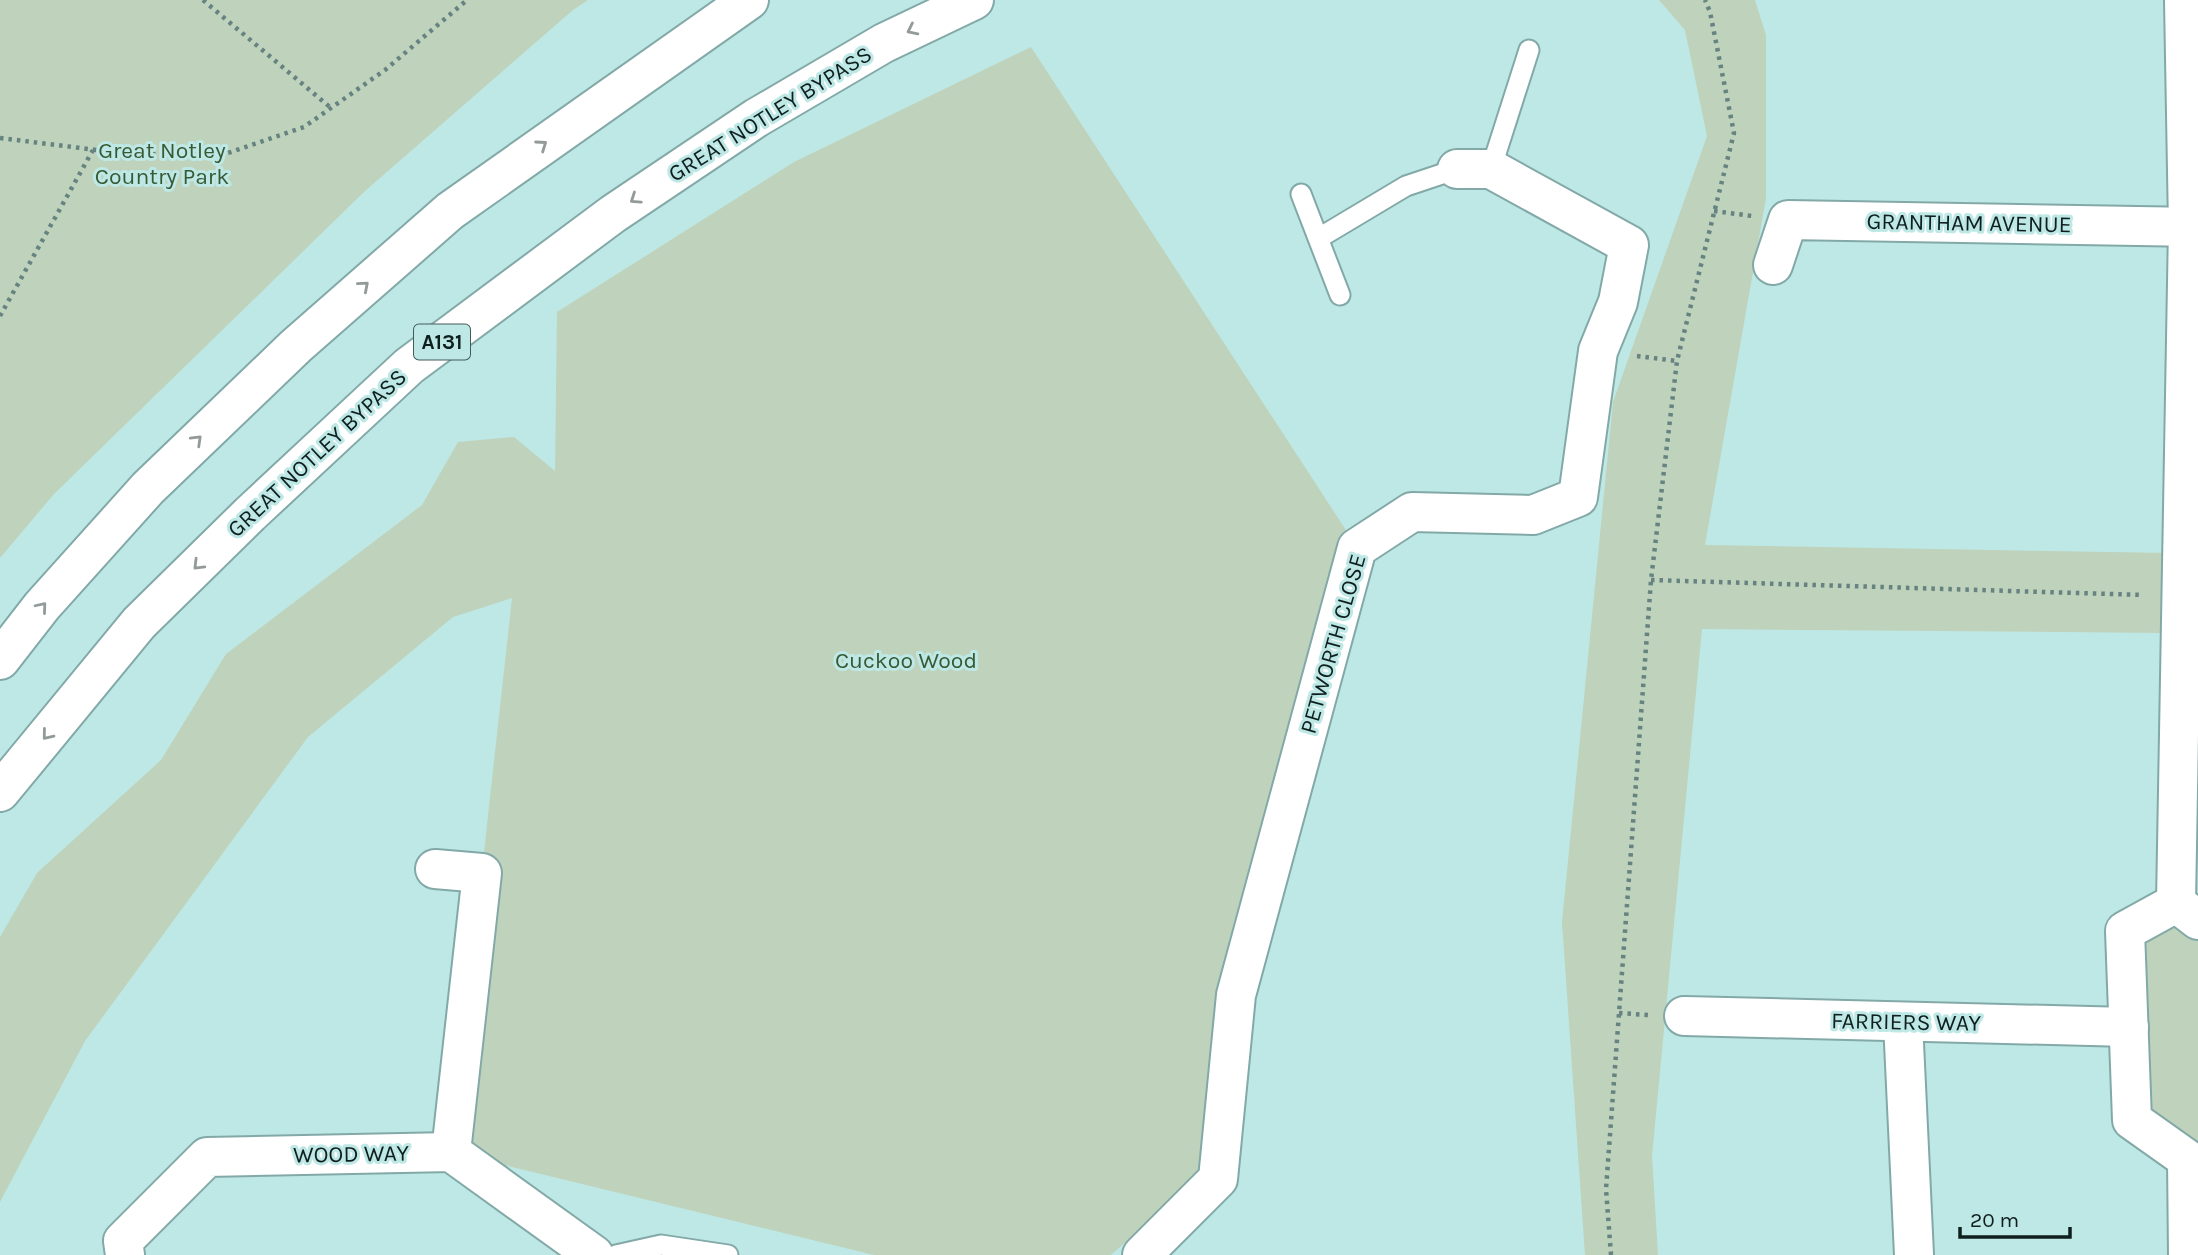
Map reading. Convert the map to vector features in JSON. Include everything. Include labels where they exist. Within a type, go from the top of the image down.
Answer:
[{"type":"main road","name":"GREAT NOTLEY BYPASS","points":[[0,792],[139,623],[250,514],[409,366],[613,214],[756,118],[884,43],[974,0]]},
{"type":"main road","points":[[2184,0],[2193,227],[2181,597],[2187,912],[2125,931],[2132,1120],[2193,1154],[2188,1255]]},
{"type":"main road","points":[[0,660],[42,606],[148,488],[296,346],[450,211],[743,3]]},
{"type":"main road","name":"PETWORTH CLOSE","points":[[1142,1255],[1218,1179],[1236,995],[1357,548],[1412,512],[1533,515],[1578,497],[1598,351],[1618,302],[1629,245],[1474,169]]},
{"type":"main road","name":"GRANTHAM AVENUE","points":[[1773,265],[1788,220],[2193,227]]},
{"type":"main road","points":[[435,869],[482,873],[451,1152],[594,1255]]},
{"type":"main road","name":"FARRIERS WAY","points":[[1684,1016],[2129,1027]]},
{"type":"main road","points":[[1903,1022],[1914,1255]]},
{"type":"main road","name":"WOOD WAY","points":[[125,1255],[123,1241],[207,1157],[451,1152]]},
{"type":"lane","points":[[1319,238],[1406,186],[1474,169],[1529,50]]},
{"type":"lane","points":[[1301,194],[1340,295]]},
{"type":"lane","points":[[617,1255],[661,1245],[728,1255]]},
{"type":"path","points":[[203,0],[331,107]]},
{"type":"path","points":[[0,138],[129,154],[222,155],[304,127],[385,70],[467,0]]},
{"type":"path","points":[[1611,1255],[1606,1189],[1651,580],[1678,361],[1734,133],[1710,12],[1705,0]]},
{"type":"path","points":[[0,316],[93,150]]},
{"type":"path","points":[[1651,580],[2181,597]]},
{"type":"green space","name":"Great Notley Country Park","points":[[0,0],[588,0],[573,10],[365,191],[54,494],[0,558]]},
{"type":"green space","points":[[1659,0],[1755,0],[1766,35],[1766,198],[1705,545],[2170,553],[2167,633],[1702,629],[1652,1156],[1658,1255],[1585,1255],[1562,922],[1613,402],[1707,136],[1685,30]]},
{"type":"green space","name":"Cuckoo Wood","points":[[1031,47],[1355,544],[1212,1156],[1188,1187],[1111,1255],[874,1255],[451,1152],[512,598],[453,617],[308,737],[85,1041],[0,1202],[0,937],[37,873],[161,760],[226,654],[422,505],[458,442],[514,437],[555,471],[557,312],[794,162]]},
{"type":"green space","points":[[2176,911],[2198,928],[2198,1142],[2189,1151],[2137,1117],[2129,935]]}]
